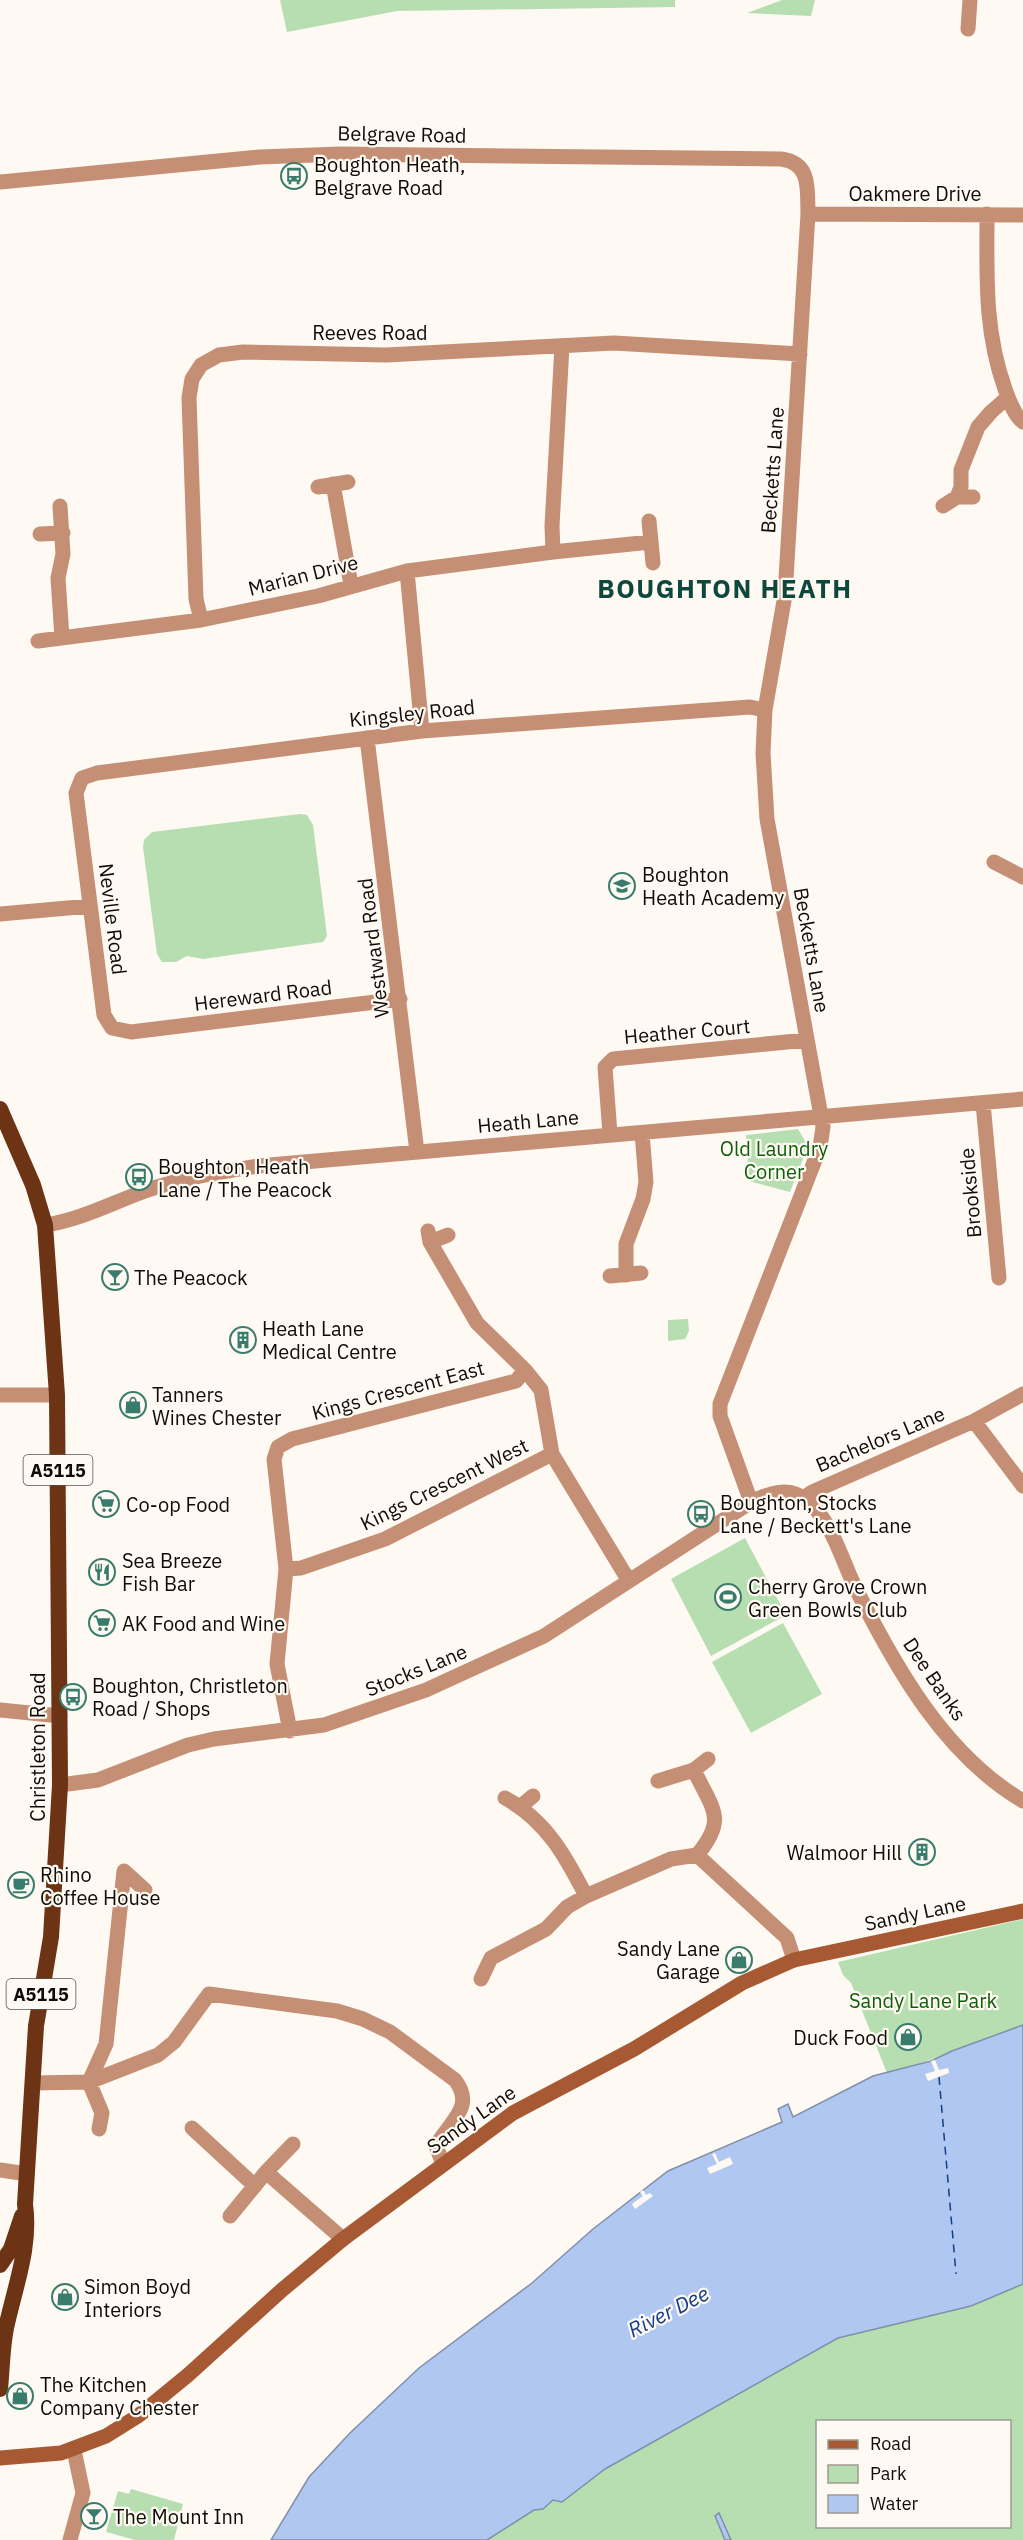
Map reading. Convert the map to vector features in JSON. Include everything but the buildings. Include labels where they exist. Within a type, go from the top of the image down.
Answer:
[{"type":"highway","name":"Christleton Road","points":[[0,1109],[33,1185],[45,1225],[57,1395],[60,1716],[60,1785],[51,1937],[36,2026],[25,2204],[28,2226],[6,2329],[0,2389]]},
{"type":"highway","name":"A5115","points":[[0,2265],[12,2249],[25,2204]]},
{"type":"highway","points":[[0,2304],[6,2329]]},
{"type":"main road","name":"Sandy Lane","points":[[0,2458],[48,2455],[74,2450],[106,2436],[138,2416],[224,2345],[282,2290],[343,2239],[513,2113],[634,2049],[742,1983],[794,1960],[1023,1911]]},
{"type":"street","points":[[968,28],[970,0]]},
{"type":"street","name":"Belgrave Road","points":[[0,182],[260,157],[340,154],[781,159],[793,160],[802,168]]},
{"type":"street","name":"Becketts Lane","points":[[751,1502],[720,1416],[720,1404],[820,1147],[823,1115],[767,819],[763,753],[765,710],[785,595],[808,214],[807,178],[802,168]]},
{"type":"street","name":"Oakmere Drive","points":[[808,214],[1023,215]]},
{"type":"street","points":[[987,214],[988,320],[991,342],[1008,397],[1023,422]]},
{"type":"street","name":"Reeves Road","points":[[201,620],[196,599],[189,398],[192,379],[201,366],[219,355],[243,352],[387,355],[614,343],[800,354]]},
{"type":"street","points":[[553,552],[552,526],[562,346]]},
{"type":"street","points":[[943,506],[965,497],[961,487],[961,470],[974,435],[991,412],[1008,397]]},
{"type":"street","points":[[333,484],[351,585]]},
{"type":"street","points":[[60,506],[63,554],[58,578],[62,638]]},
{"type":"street","points":[[649,521],[653,563]]},
{"type":"street","points":[[40,534],[63,533]]},
{"type":"street","name":"Marian Drive","points":[[38,640],[201,620],[318,596],[407,571],[651,542]]},
{"type":"street","points":[[407,571],[422,731]]},
{"type":"street","name":"Kingsley Road","points":[[76,794],[82,778],[97,773],[422,731],[750,707],[765,710]]},
{"type":"street","name":"Westward Road","points":[[367,738],[417,1152]]},
{"type":"street","name":"Neville Road","points":[[76,794],[104,1015],[112,1028],[131,1032]]},
{"type":"street","points":[[994,862],[1023,877]]},
{"type":"street","points":[[0,914],[90,906]]},
{"type":"street","name":"Hereward Road","points":[[131,1032],[400,999]]},
{"type":"street","name":"Heather Court","points":[[610,1134],[605,1067],[614,1059],[807,1040]]},
{"type":"street","name":"Heath Lane","points":[[45,1225],[63,1222],[144,1191],[202,1174],[258,1166],[823,1115],[1023,1100]]},
{"type":"street","name":"Brookside","points":[[983,1103],[999,1278]]},
{"type":"street","points":[[625,1275],[626,1244],[643,1199],[646,1182],[642,1133]]},
{"type":"street","points":[[448,1235],[429,1237],[477,1323],[525,1370],[541,1390],[552,1454],[629,1581]]},
{"type":"street","name":"Kings Crescent East","points":[[286,1569],[274,1459],[278,1447],[292,1439],[516,1381],[525,1370]]},
{"type":"street","name":"Bachelors Lane","points":[[751,1502],[771,1492],[792,1492],[804,1498],[812,1492],[974,1421],[1023,1394]]},
{"type":"street","points":[[0,1395],[57,1395]]},
{"type":"street","points":[[974,1421],[1023,1486]]},
{"type":"street","name":"Kings Crescent West","points":[[286,1569],[301,1568],[385,1539],[431,1519],[552,1454]]},
{"type":"street","name":"Dee Banks","points":[[804,1498],[823,1518],[882,1638],[933,1717],[970,1761],[1023,1801]]},
{"type":"street","name":"Stocks Lane","points":[[60,1785],[98,1780],[189,1745],[214,1739],[290,1731],[364,1714],[481,1666],[544,1636],[751,1502]]},
{"type":"street","points":[[286,1569],[277,1664],[290,1731]]},
{"type":"street","points":[[0,1710],[60,1716]]},
{"type":"street","points":[[658,1781],[694,1770],[708,1759]]},
{"type":"street","points":[[481,1979],[491,1958],[546,1929],[567,1907],[586,1896],[671,1859],[697,1855],[712,1838],[716,1825],[714,1814],[694,1770]]},
{"type":"street","points":[[505,1798],[527,1801],[555,1840],[586,1896]]},
{"type":"street","points":[[697,1855],[787,1938],[794,1960]]},
{"type":"street","points":[[99,2129],[102,2113],[89,2082],[106,2044],[124,1870],[145,1890]]},
{"type":"street","points":[[33,2083],[89,2082],[158,2055],[174,2042],[209,1994],[336,2011],[390,2032],[455,2080],[463,2091],[464,2100],[460,2113],[444,2130],[436,2146],[443,2164]]},
{"type":"street","points":[[192,2128],[255,2186]]},
{"type":"street","points":[[230,2216],[266,2172],[293,2144]]},
{"type":"street","points":[[0,2170],[27,2174]]},
{"type":"street","points":[[266,2172],[343,2239]]},
{"type":"street","points":[[70,2540],[83,2493],[74,2450]]},
{"type":"green space","points":[[280,0],[675,0],[675,7],[397,11],[287,32]]},
{"type":"green space","points":[[782,0],[815,0],[811,16],[747,13]]},
{"type":"green space","points":[[307,815],[313,825],[327,936],[323,942],[203,959],[187,956],[176,962],[162,962],[157,954],[144,840],[152,832]]},
{"type":"green space","name":"Old Laundry Corner","points":[[798,1129],[808,1146],[790,1192],[749,1181],[746,1135]]},
{"type":"green space","points":[[688,1319],[689,1331],[685,1339],[668,1341],[668,1320]]},
{"type":"green space","name":"Cherry Grove Crown Green Bowls Club","points":[[745,1538],[786,1615],[711,1656],[671,1579]]},
{"type":"green space","name":"Cherry Grove Crown Green Bowls Club","points":[[783,1623],[822,1694],[751,1733],[712,1662]]},
{"type":"green space","name":"Sandy Lane Park","points":[[1023,1919],[1023,2025],[939,2057],[887,2073],[851,1983],[843,1975],[838,1962]]},
{"type":"green space","points":[[1023,2284],[1023,2540],[487,2540],[534,2510],[543,2509],[553,2500],[562,2502],[605,2469],[838,2338],[971,2306]]},
{"type":"green space","points":[[131,2489],[183,2504],[174,2540],[135,2540],[106,2532],[118,2491],[129,2494]]},
{"type":"water","name":"River Dee","points":[[1023,2025],[1023,2284],[971,2306],[838,2338],[605,2469],[562,2502],[553,2500],[543,2509],[534,2510],[487,2540],[271,2540],[309,2477],[350,2433],[419,2368],[532,2283],[593,2229],[668,2171],[782,2122],[778,2109],[788,2104],[793,2117],[873,2076],[931,2061]]},
{"type":"water","points":[[719,2513],[731,2540],[725,2540],[715,2516]]},
{"type":"pier","points":[[935,2060],[939,2070],[948,2068],[949,2073],[928,2081],[925,2074],[935,2071],[931,2061]]},
{"type":"pier","points":[[715,2153],[719,2162],[730,2157],[733,2164],[710,2174],[707,2168],[717,2164],[712,2154]]},
{"type":"pier","points":[[643,2190],[646,2195],[650,2193],[653,2196],[635,2209],[632,2204],[643,2196],[640,2192]]},
{"type":"ferry route","points":[[939,2077],[956,2274]]},
{"type":"place","name":"Boughton Heath, Belgrave Road","points":[[294,176]]},
{"type":"place","name":"Boughton Heath Academy","points":[[622,886]]},
{"type":"place","name":"Boughton, Heath Lane / The Peacock","points":[[139,1177]]},
{"type":"place","name":"The Peacock","points":[[115,1277]]},
{"type":"place","name":"Heath Lane Medical Centre","points":[[243,1340]]},
{"type":"place","name":"Tanners Wines Chester","points":[[133,1405]]},
{"type":"place","name":"Co-op Food","points":[[106,1504]]},
{"type":"place","name":"Boughton, Stocks Lane / Beckett's Lane","points":[[701,1514]]},
{"type":"place","name":"Sea Breeze Fish Bar","points":[[102,1572]]},
{"type":"place","name":"Cherry Grove Crown Green Bowls Club","points":[[728,1597]]},
{"type":"place","name":"AK Food and Wine","points":[[102,1623]]},
{"type":"place","name":"Boughton, Christleton Road / Shops","points":[[73,1697]]},
{"type":"place","name":"Walmoor Hill","points":[[922,1852]]},
{"type":"place","name":"Rhino Coffee House","points":[[21,1885]]},
{"type":"place","name":"Sandy Lane Garage","points":[[739,1960]]},
{"type":"place","name":"Duck Food","points":[[908,2037]]},
{"type":"place","name":"Simon Boyd Interiors","points":[[65,2297]]},
{"type":"place","name":"The Kitchen Company Chester","points":[[20,2396]]},
{"type":"place","name":"The Mount Inn","points":[[94,2516]]},
{"type":"district","name":"BOUGHTON HEATH","points":[[725,588]]}]
